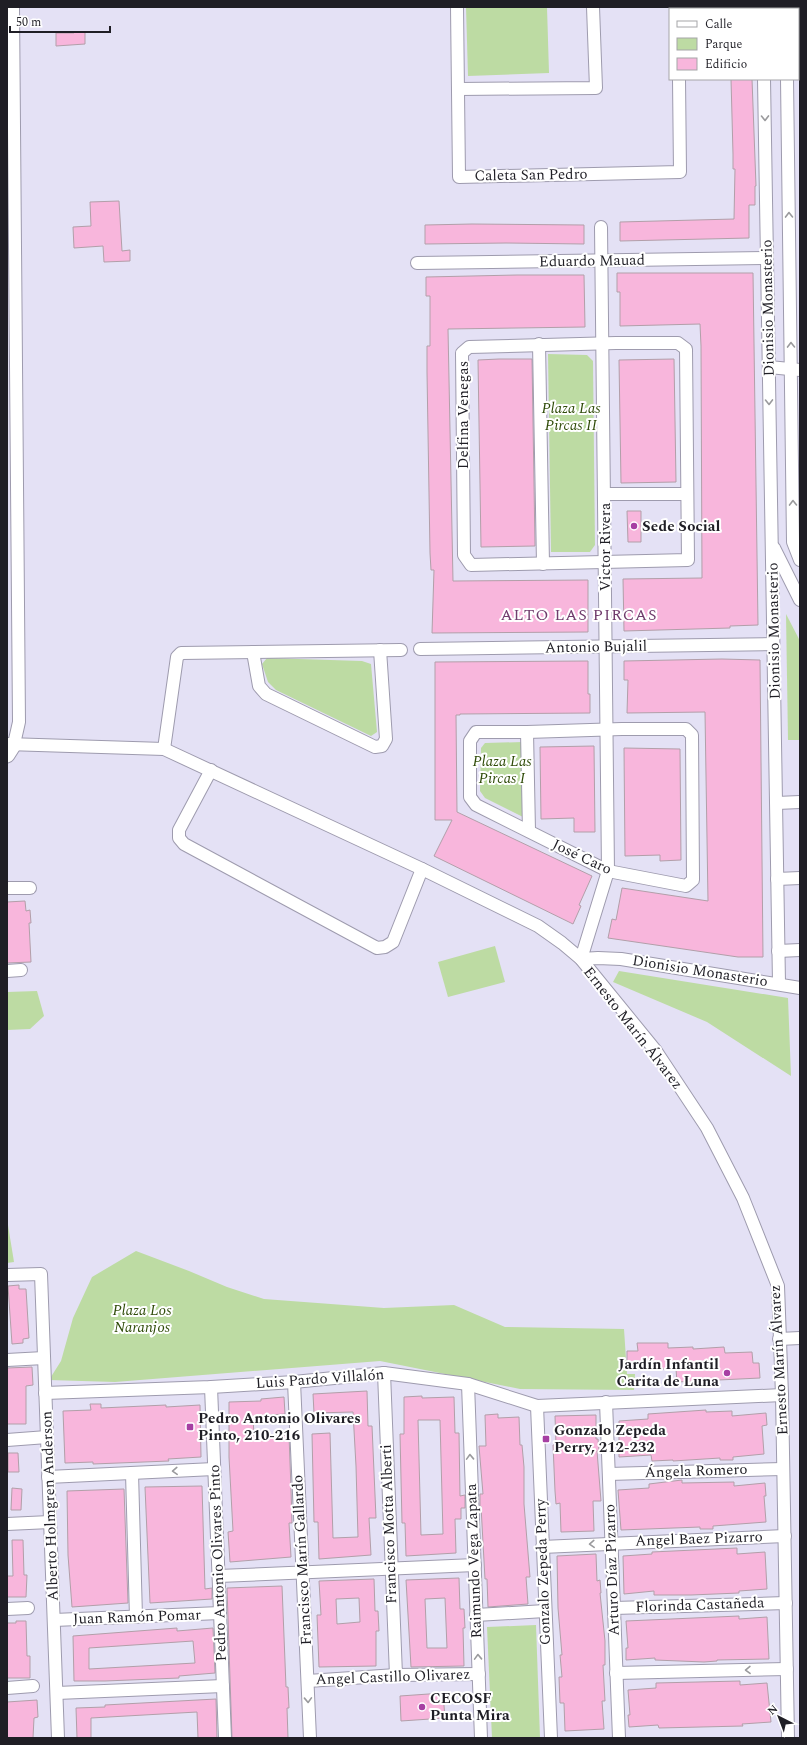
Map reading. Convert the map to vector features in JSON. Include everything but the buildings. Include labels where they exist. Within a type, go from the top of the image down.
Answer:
[{"type":"street","points":[[13,7],[11,286],[12,656],[19,722],[9,748],[164,749],[177,657],[181,652],[401,650]]},
{"type":"street","name":"Caleta San Pedro","points":[[457,7],[460,177],[680,172],[679,80]]},
{"type":"street","points":[[458,89],[596,88],[593,7]]},
{"type":"street","name":"Dionisio Monasterio","points":[[581,959],[621,959],[779,984],[773,644],[773,545],[766,258],[764,80]]},
{"type":"street","name":"Dionisio Monasterio","points":[[787,80],[794,147],[794,542],[800,560]]},
{"type":"street","name":"Victor Rivera","points":[[581,959],[608,871],[601,227]]},
{"type":"street","name":"Eduardo Mauad","points":[[417,263],[766,258]]},
{"type":"street","name":"Delfina Venegas","points":[[678,343],[686,349],[686,494],[688,560],[471,565],[464,555],[462,353],[469,347],[539,344],[678,343]]},
{"type":"street","points":[[539,344],[543,564]]},
{"type":"street","points":[[769,367],[795,369]]},
{"type":"street","points":[[605,494],[686,494]]},
{"type":"street","points":[[773,545],[800,600]]},
{"type":"street","name":"Antonio Bujalil","points":[[420,649],[773,644]]},
{"type":"street","points":[[253,652],[259,686],[266,694],[375,747],[382,746],[386,739],[380,650]]},
{"type":"street","name":"José Caro","points":[[686,729],[692,735],[693,880],[686,886],[608,871],[476,805],[470,797],[470,741],[476,732],[528,732],[686,729]]},
{"type":"street","points":[[528,732],[529,831]]},
{"type":"street","name":"Ernesto Marín Álvarez","points":[[164,749],[422,869],[538,926],[581,959],[656,1051],[707,1128],[743,1198],[778,1286],[782,1395],[788,1738]]},
{"type":"street","points":[[210,770],[179,830],[179,838],[184,844],[377,948],[385,947],[393,942],[422,869]]},
{"type":"street","points":[[777,803],[800,802]]},
{"type":"street","points":[[777,879],[800,878]]},
{"type":"street","points":[[7,888],[30,888]]},
{"type":"street","points":[[778,951],[800,950]]},
{"type":"street","points":[[7,972],[21,970]]},
{"type":"street","points":[[779,984],[800,988]]},
{"type":"street","name":"Alberto Holmgren Anderson","points":[[7,1275],[41,1274],[58,1738]]},
{"type":"street","points":[[779,1339],[800,1338]]},
{"type":"street","points":[[7,1360],[44,1358]]},
{"type":"street","name":"Luis Pardo Villalón","points":[[45,1393],[211,1387],[294,1382],[384,1373],[468,1384],[537,1406],[782,1395]]},
{"type":"street","name":"Francisco Motta Alberti","points":[[384,1373],[390,1569],[396,1675]]},
{"type":"street","name":"Francisco Marín Gallardo","points":[[294,1382],[310,1738]]},
{"type":"street","name":"Raimundo Vega Zapata","points":[[468,1384],[481,1738]]},
{"type":"street","name":"Pedro Antonio Olivares Pinto","points":[[211,1387],[225,1738]]},
{"type":"street","name":"Arturo Díaz Pizarro","points":[[606,1402],[619,1738]]},
{"type":"street","name":"Gonzalo Zepeda Perry","points":[[537,1406],[551,1738]]},
{"type":"street","points":[[7,1440],[47,1438]]},
{"type":"street","name":"Ángela Romero","points":[[609,1474],[783,1469]]},
{"type":"street","points":[[48,1477],[214,1470]]},
{"type":"street","points":[[132,1473],[136,1617]]},
{"type":"street","points":[[7,1524],[50,1522]]},
{"type":"street","name":"Angel Baez Pizarro","points":[[542,1547],[785,1536]]},
{"type":"street","points":[[218,1576],[475,1565]]},
{"type":"street","name":"Florinda Castañeda","points":[[614,1608],[786,1603]]},
{"type":"street","points":[[7,1609],[28,1608]]},
{"type":"street","points":[[476,1615],[545,1611]]},
{"type":"street","name":"Juan Ramón Pomar","points":[[54,1620],[220,1613]]},
{"type":"street","points":[[616,1673],[787,1670]]},
{"type":"street","name":"Angel Castillo Olivarez","points":[[308,1681],[396,1675],[479,1674]]},
{"type":"street","points":[[7,1688],[33,1686]]},
{"type":"street","points":[[57,1693],[223,1686]]},
{"type":"green space","points":[[466,7],[547,7],[549,73],[468,76]]},
{"type":"green space","name":"Plaza Las Pircas II","points":[[548,354],[587,355],[593,361],[595,545],[590,552],[551,552]]},
{"type":"green space","points":[[786,614],[800,641],[800,740],[788,740]]},
{"type":"green space","points":[[267,658],[362,661],[371,664],[377,732],[371,736],[276,690],[268,682],[262,664]]},
{"type":"green space","name":"Plaza Las Pircas I","points":[[523,742],[523,817],[485,798],[480,791],[481,748],[485,743]]},
{"type":"green space","points":[[495,946],[505,982],[448,997],[438,962]]},
{"type":"green space","points":[[619,971],[788,998],[791,1076],[707,1022],[613,982]]},
{"type":"green space","points":[[37,991],[44,1016],[30,1029],[7,1030],[7,992]]},
{"type":"green space","points":[[7,1219],[14,1262],[7,1263]]},
{"type":"green space","name":"Plaza Los Naranjos","points":[[136,1251],[227,1287],[264,1299],[384,1308],[454,1305],[505,1327],[624,1329],[627,1374],[635,1374],[634,1390],[520,1389],[380,1361],[115,1382],[49,1380],[61,1361],[73,1318],[92,1277]]},
{"type":"green space","points":[[536,1625],[540,1738],[492,1738],[487,1627]]},
{"type":"place","name":"Sede Social","points":[[634,526]]},
{"type":"place","name":"Jardín Infantil Carita de Luna","points":[[727,1373]]},
{"type":"place","name":"Pedro Antonio Olivares Pinto, 210-216","points":[[190,1427]]},
{"type":"place","name":"Gonzalo Zepeda Perry, 212-232","points":[[546,1439]]},
{"type":"place","name":"CECOSF Punta Mira","points":[[422,1707]]},
{"type":"district","name":"ALTO LAS PIRCAS","points":[[579,615]]}]
